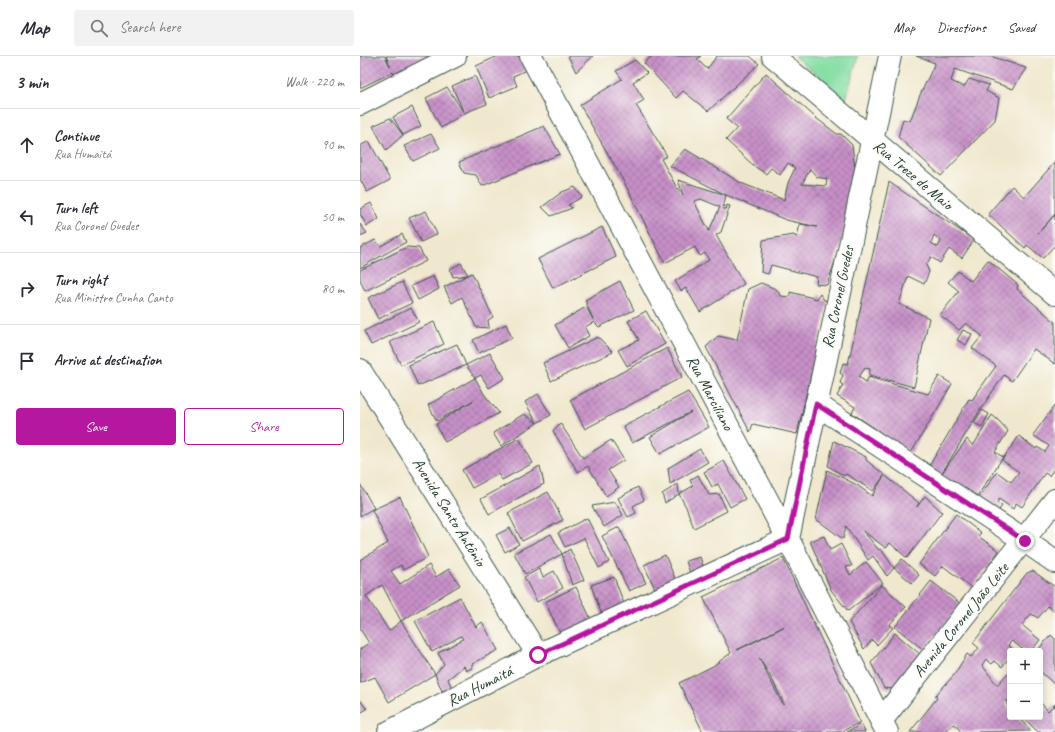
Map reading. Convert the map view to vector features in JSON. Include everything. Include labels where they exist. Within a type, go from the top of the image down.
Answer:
[{"type":"street","points":[[360,104],[455,56]]},
{"type":"street","name":"Rua Marciliano","points":[[531,56],[788,539],[884,726]]},
{"type":"street","name":"Rua Treze de Maio","points":[[773,56],[1055,294]]},
{"type":"street","name":"Rua Coronel Guedes","points":[[788,539],[871,140],[890,56]]},
{"type":"street","name":"Avenida Santo Antônio","points":[[360,370],[538,655]]},
{"type":"street","points":[[816,404],[1055,562]]},
{"type":"street","name":"Avenida Coronel João Leite","points":[[884,726],[1055,500]]},
{"type":"street","name":"Rua Humaitá","points":[[389,732],[538,655],[788,539]]},
{"type":"green space","points":[[794,56],[858,56],[846,99]]},
{"type":"building","points":[[360,56],[385,56],[390,66],[386,56],[445,56],[396,80],[393,72],[360,88]]},
{"type":"building","points":[[498,56],[521,56],[527,70],[513,76],[517,86],[489,98],[476,66]]},
{"type":"building","points":[[568,56],[593,56],[576,72]]},
{"type":"building","points":[[652,56],[701,56],[697,59],[707,69],[717,56],[750,56],[759,64],[708,111],[683,91],[676,98],[644,63]]},
{"type":"building","points":[[916,56],[990,56],[1026,68],[1013,89],[955,69],[951,81],[964,87],[969,79],[989,85],[986,91],[999,98],[995,120],[941,176],[898,137],[903,119],[910,121],[935,63]]},
{"type":"building","points":[[635,60],[647,73],[633,82],[644,100],[636,105],[667,156],[661,159],[677,188],[683,195],[678,180],[726,195],[723,209],[726,209],[727,205],[730,206],[721,232],[716,235],[744,284],[700,312],[686,288],[681,291],[675,281],[709,260],[705,253],[700,256],[695,247],[665,263],[624,182],[580,105],[622,79],[616,71]],"holes":[[[701,199],[720,207],[709,231],[694,201]]]},
{"type":"building","points":[[766,73],[816,118],[837,134],[841,134],[852,145],[855,169],[844,234],[827,285],[816,284],[817,277],[771,265],[768,274],[761,272],[763,240],[793,235],[797,237],[800,224],[817,227],[786,220],[726,195],[670,166],[685,149],[741,183],[784,200],[788,183],[795,168],[788,163],[780,175],[771,168],[766,174],[754,166],[726,140],[737,128],[726,119]],"holes":[[[810,169],[817,177],[827,179],[826,186],[802,184]]]},
{"type":"building","points":[[475,76],[487,104],[464,113],[452,86]]},
{"type":"building","points":[[447,87],[464,113],[441,128],[426,98]]},
{"type":"building","points":[[412,107],[421,126],[403,135],[393,117]]},
{"type":"building","points":[[390,118],[403,135],[386,150],[373,126]]},
{"type":"building","points":[[544,126],[560,154],[482,186],[476,175],[464,173],[459,162]]},
{"type":"building","points":[[431,134],[440,148],[413,161],[404,146]]},
{"type":"building","points":[[369,141],[390,180],[367,192],[360,179],[360,146]]},
{"type":"building","points":[[1055,162],[1055,214],[1038,233],[1055,215],[1055,245],[1043,258],[1027,245],[1025,248],[988,214],[1012,186],[1024,197]]},
{"type":"building","points":[[889,182],[974,240],[962,258],[949,249],[940,263],[931,257],[926,265],[929,272],[924,284],[908,276],[899,304],[929,318],[914,387],[869,375],[870,369],[865,368],[859,377],[866,382],[869,377],[928,394],[939,376],[952,384],[911,453],[852,413],[855,407],[837,396],[843,385],[840,383],[843,375],[840,373],[843,363],[848,364]],"holes":[[[934,235],[941,241],[938,247],[931,243]]]},
{"type":"building","points":[[575,187],[582,197],[568,205],[572,208],[551,216],[542,207],[562,192]]},
{"type":"building","points":[[371,203],[379,219],[367,226],[360,214],[360,209]]},
{"type":"building","points":[[426,211],[437,234],[421,242],[409,218]]},
{"type":"building","points":[[360,224],[367,233],[360,236]]},
{"type":"building","points":[[602,227],[616,257],[553,288],[538,259]]},
{"type":"building","points":[[402,234],[406,242],[360,268],[360,248],[375,240],[381,246]]},
{"type":"building","points":[[407,247],[419,248],[426,261],[365,291],[360,280],[360,270]]},
{"type":"building","points":[[988,260],[1018,285],[1017,289],[1055,322],[1055,364],[1034,349],[1012,381],[1004,375],[982,407],[942,473],[967,439],[973,446],[992,415],[1008,431],[995,452],[1003,457],[975,500],[928,468],[969,399],[972,400],[996,366],[972,348],[982,336],[966,323],[959,330],[940,315],[959,291],[948,282],[958,271],[971,281]]},
{"type":"building","points":[[461,263],[468,275],[453,277],[450,269]]},
{"type":"building","points":[[472,273],[493,317],[488,320],[489,328],[476,327],[462,297],[452,303],[444,287]]},
{"type":"building","points":[[433,276],[439,289],[418,300],[411,286]]},
{"type":"building","points":[[620,281],[634,310],[599,327],[594,322],[585,327],[589,336],[568,348],[555,325],[586,307],[594,321],[585,300]]},
{"type":"building","points":[[402,282],[412,303],[378,319],[368,298]]},
{"type":"building","points":[[761,283],[776,289],[781,296],[790,297],[790,292],[817,299],[820,294],[824,300],[828,301],[797,434],[753,424],[750,432],[706,347],[718,336],[737,340],[748,289]]},
{"type":"building","points":[[411,308],[419,322],[371,345],[364,331]]},
{"type":"building","points":[[646,311],[665,344],[627,366],[618,350],[639,340],[628,321]]},
{"type":"building","points":[[434,322],[444,344],[401,365],[390,342]]},
{"type":"building","points":[[506,324],[512,338],[479,353],[473,340]]},
{"type":"building","points":[[963,330],[972,334],[966,345],[957,340]]},
{"type":"building","points":[[598,337],[613,352],[551,381],[543,363]]},
{"type":"building","points":[[457,344],[466,365],[418,386],[409,365]]},
{"type":"building","points":[[667,348],[682,377],[585,429],[570,400]]},
{"type":"building","points":[[490,353],[505,378],[489,388],[481,375],[475,378],[466,365]]},
{"type":"building","points":[[475,378],[484,394],[499,413],[445,442],[436,424],[474,400],[437,421],[428,405]]},
{"type":"building","points":[[688,392],[709,427],[660,454],[650,437],[691,412],[632,443],[623,426]]},
{"type":"building","points":[[538,394],[551,415],[537,423],[525,402]]},
{"type":"building","points":[[1055,405],[1055,467],[1049,476],[1045,473],[1022,507],[1016,503],[1013,509],[999,499],[997,503],[1002,506],[995,516],[976,502],[997,472],[1011,482],[1019,472],[1002,460],[1019,436],[1036,449],[1037,447],[1045,452],[1049,446],[1033,435]]},
{"type":"building","points":[[982,410],[989,414],[982,427],[974,423]]},
{"type":"building","points":[[524,414],[537,423],[501,446],[493,433]]},
{"type":"building","points":[[560,423],[583,458],[611,440],[624,460],[608,470],[619,487],[606,496],[588,466],[578,472],[553,431]]},
{"type":"building","points":[[519,438],[533,463],[502,480],[498,474],[472,488],[462,470]]},
{"type":"building","points":[[834,441],[866,457],[866,460],[919,503],[917,507],[925,496],[942,512],[907,558],[890,543],[886,548],[863,531],[879,550],[881,549],[894,568],[887,576],[873,556],[868,560],[846,526],[843,539],[816,519],[827,470],[857,485],[872,496],[884,476],[873,491],[846,474],[844,476],[828,466]]},
{"type":"building","points":[[700,449],[708,462],[670,484],[668,468]]},
{"type":"building","points":[[724,461],[745,499],[730,507],[718,484],[712,487],[704,472]]},
{"type":"building","points":[[540,466],[544,484],[489,514],[481,499]]},
{"type":"building","points":[[698,475],[709,495],[719,494],[727,511],[694,528],[679,494],[693,486],[690,480]]},
{"type":"building","points":[[360,484],[374,508],[360,516]]},
{"type":"building","points":[[678,484],[679,494],[665,503],[662,494]]},
{"type":"building","points":[[638,487],[644,500],[633,506],[636,513],[628,517],[618,498]]},
{"type":"building","points":[[548,492],[563,520],[522,541],[508,513]]},
{"type":"building","points":[[400,497],[428,557],[403,570],[401,565],[391,571],[400,584],[429,565],[436,577],[449,569],[460,585],[401,621],[435,674],[389,702],[375,677],[360,683],[360,649],[369,643],[360,629],[360,560],[388,543],[372,510]],"holes":[[[382,585],[401,621],[389,631],[366,596]]]},
{"type":"building","points":[[615,502],[623,515],[604,527],[592,506]]},
{"type":"building","points":[[956,514],[981,533],[978,536],[999,551],[972,588],[943,566],[935,576],[919,564]]},
{"type":"building","points":[[587,518],[609,562],[599,568],[584,538],[565,547],[558,533]]},
{"type":"building","points":[[619,527],[646,583],[629,591],[602,536]]},
{"type":"building","points":[[510,528],[519,544],[505,552],[496,535]]},
{"type":"building","points":[[551,534],[562,554],[525,574],[514,553]]},
{"type":"building","points":[[824,536],[830,550],[841,544],[852,566],[846,567],[850,575],[866,562],[883,583],[848,611],[831,590],[810,541]]},
{"type":"building","points":[[570,549],[584,580],[572,585],[562,554]]},
{"type":"building","points":[[665,555],[677,583],[657,593],[644,565]]},
{"type":"building","points":[[700,557],[704,569],[690,573],[686,561]]},
{"type":"building","points":[[783,558],[860,722],[841,732],[703,732],[679,683],[713,666],[731,653],[703,597]],"holes":[[[785,626],[752,643],[737,650]],[[759,658],[772,679],[784,704],[783,705]]]},
{"type":"building","points":[[902,559],[919,575],[912,583],[894,568]]},
{"type":"building","points":[[539,569],[543,577],[554,571],[563,588],[537,602],[524,577]]},
{"type":"building","points":[[1033,571],[1055,587],[1055,612],[1048,606],[1038,618],[1031,614],[1022,625],[1040,640],[1033,648],[1021,648],[1012,641],[1008,645],[1012,648],[1007,648],[1007,660],[1002,667],[995,661],[992,664],[986,659],[982,665],[997,685],[1007,674],[1007,720],[1021,720],[1031,731],[961,732],[955,724],[942,732],[910,732],[937,698],[935,696],[954,675],[967,654],[971,657],[979,648],[973,643],[1027,573]]},
{"type":"building","points":[[614,577],[626,609],[603,618],[591,585]]},
{"type":"building","points":[[931,581],[961,604],[924,650],[895,627]]},
{"type":"building","points":[[882,585],[906,607],[889,625],[893,628],[877,645],[872,640],[864,649],[849,622]]},
{"type":"building","points":[[576,587],[594,626],[563,639],[545,602]]},
{"type":"building","points":[[460,597],[476,627],[482,622],[498,650],[472,664],[472,668],[466,671],[464,666],[448,679],[452,688],[442,691],[435,674],[444,664],[438,653],[463,639],[461,636],[432,652],[415,621]]},
{"type":"building","points":[[895,633],[921,655],[893,689],[884,688],[871,663]]},
{"type":"building","points":[[1051,635],[1055,639],[1055,685],[1043,674],[1043,648],[1040,648]]},
{"type":"building","points":[[360,700],[367,709],[360,713]]},
{"type":"building","points":[[1055,704],[1055,732],[1038,732],[1026,720],[1043,720],[1043,705],[1048,711]]},
{"type":"building","points":[[861,724],[865,732],[847,732]]},
{"type":"route","points":[[538,655],[788,539],[816,404],[1025,541]]}]
